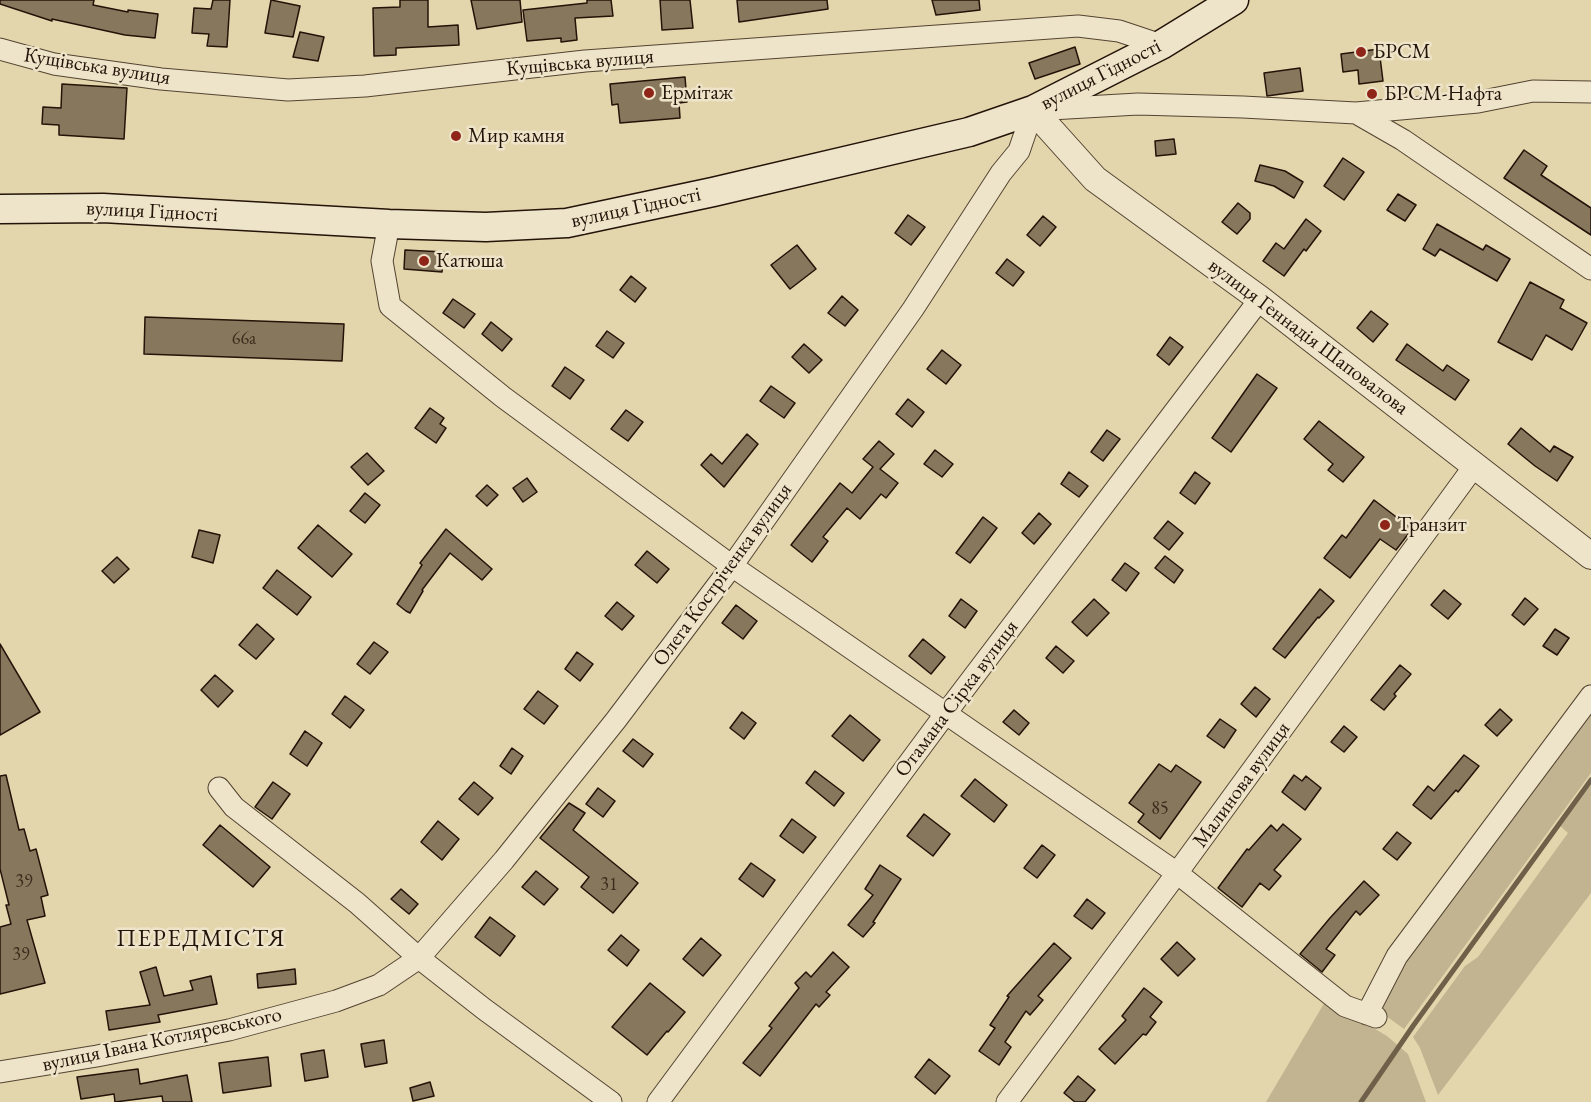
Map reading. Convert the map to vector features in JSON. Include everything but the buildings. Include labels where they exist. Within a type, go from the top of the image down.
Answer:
[{"type":"main road","name":"вулиця Гідності","points":[[0,209],[103,208],[389,224],[486,227],[567,223],[969,132],[1033,110],[1161,45],[1234,0]]},
{"type":"street","name":"Кущівська вулиця","points":[[0,49],[54,64],[161,79],[288,90],[365,86],[585,61],[1078,26],[1119,31],[1161,45]]},
{"type":"street","points":[[1033,110],[1138,104],[1356,113],[1478,102],[1533,91],[1591,92]]},
{"type":"street","name":"Олега Костріченка вулиця","points":[[419,958],[504,860],[616,720],[732,566],[913,309],[1001,173],[1019,151],[1033,110]]},
{"type":"street","name":"вулиця Геннадія Шаповалова","points":[[1033,110],[1095,179],[1260,299],[1591,556]]},
{"type":"street","points":[[1356,113],[1403,140],[1591,269]]},
{"type":"street","points":[[389,224],[382,261],[390,306],[503,397],[732,566],[1177,873],[1345,1006],[1372,1015],[1397,956],[1591,696]]},
{"type":"street","name":"Отамана Сірка вулиця","points":[[658,1102],[946,713],[1260,299]]},
{"type":"street","name":"Малинова вулиця","points":[[1007,1102],[1475,465]]},
{"type":"street","points":[[219,788],[234,807],[357,903],[419,958],[611,1102]]},
{"type":"street","name":"вулиця Івана Котляревського","points":[[0,1072],[97,1056],[240,1027],[336,1001],[379,985],[419,958]]},
{"type":"shaded area","points":[[1591,710],[1591,773],[1404,1029],[1378,1010],[1398,967]]},
{"type":"shaded area","points":[[1591,780],[1591,893],[1438,1095],[1420,1048],[1413,1037],[1465,966],[1478,957],[1568,833],[1559,825]]},
{"type":"shaded area","points":[[1326,1000],[1387,1036],[1408,1054],[1426,1102],[1266,1102]]},
{"type":"waterway","points":[[1361,1102],[1413,1026],[1591,780]]},
{"type":"place","name":"БРСМ","points":[[1361,52]]},
{"type":"place","name":"Ермітаж","points":[[649,93]]},
{"type":"place","name":"БРСМ-Нафта","points":[[1372,94]]},
{"type":"place","name":"Мир камня","points":[[456,136]]},
{"type":"place","name":"Катюша","points":[[424,261]]},
{"type":"place","name":"Транзит","points":[[1385,525]]},
{"type":"district","name":"ПЕРЕДМІСТЯ","points":[[201,939]]}]
